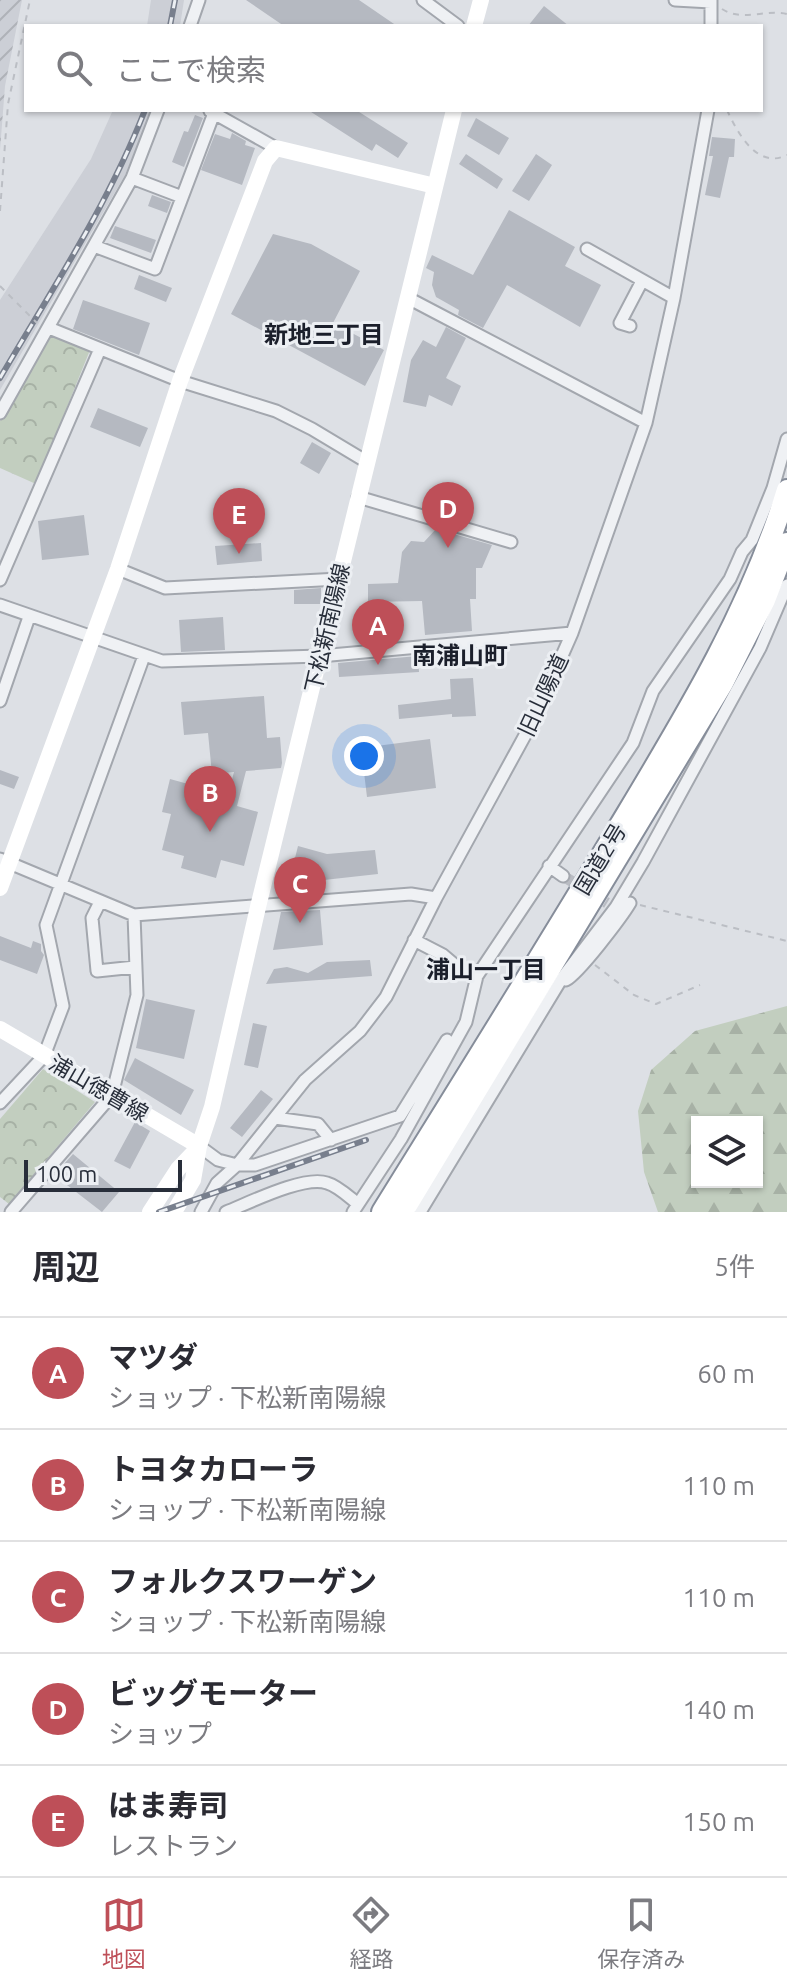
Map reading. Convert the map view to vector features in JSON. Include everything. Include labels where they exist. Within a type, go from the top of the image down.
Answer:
[{"type":"highway","name":"国道2号","points":[[382,1212],[547,946],[668,779],[710,673],[749,596],[774,534],[787,490]]},
{"type":"highway","name":"国道2号","points":[[403,1212],[668,779],[737,656],[765,600],[787,543]]},
{"type":"main road","points":[[475,24],[481,0]]},
{"type":"main road","name":"下松新南陽線","points":[[174,1212],[193,1180],[199,1146],[212,1107],[258,907],[454,112]]},
{"type":"main road","points":[[0,888],[5,860],[93,638],[180,381],[265,161],[276,148],[435,186]]},
{"type":"main road","name":"浦山徳曹線","points":[[0,1029],[199,1146]]},
{"type":"main road","name":"下松新南陽線","points":[[150,1212],[178,1169],[199,1146]]},
{"type":"street","points":[[191,24],[199,0]]},
{"type":"street","points":[[423,0],[455,24]]},
{"type":"street","points":[[675,0],[711,1],[711,24]]},
{"type":"street","points":[[0,413],[43,326],[94,246],[132,178],[157,112]]},
{"type":"street","points":[[94,246],[155,269],[211,112],[276,148]]},
{"type":"street","name":"旧山陽道","points":[[205,1211],[217,1183],[237,1165],[305,1080],[360,1031],[386,997],[535,717],[572,633],[646,423],[674,298],[708,112]]},
{"type":"street","points":[[132,178],[182,197]]},
{"type":"street","points":[[587,249],[674,298]]},
{"type":"street","points":[[630,326],[620,323],[642,281]]},
{"type":"street","points":[[408,298],[646,423]]},
{"type":"street","points":[[43,326],[180,381],[276,411],[367,462]]},
{"type":"street","points":[[0,580],[100,349]]},
{"type":"street","points":[[226,1212],[317,1180],[331,1184],[355,1208],[401,1139],[466,1022],[476,977],[633,743],[653,691],[730,579],[742,552],[752,540],[773,488],[787,439]]},
{"type":"street","points":[[358,497],[511,542]]},
{"type":"street","points":[[118,569],[165,588],[339,579]]},
{"type":"street","points":[[420,1212],[562,978],[612,905],[668,779],[760,648],[787,585]]},
{"type":"street","points":[[0,605],[162,661],[320,656],[572,633]]},
{"type":"street","points":[[0,701],[29,617]]},
{"type":"street","points":[[0,1103],[44,1056],[63,1006],[46,925],[144,656]]},
{"type":"street","points":[[5,860],[134,915],[411,894],[436,898]]},
{"type":"street","points":[[549,866],[563,876]]},
{"type":"street","points":[[100,902],[92,918],[97,971],[135,967]]},
{"type":"street","points":[[562,978],[568,981],[588,959],[630,903]]},
{"type":"street","points":[[11,1212],[112,1095],[137,995],[134,915]]},
{"type":"street","points":[[414,940],[476,977]]},
{"type":"street","points":[[199,1146],[218,1160],[237,1165],[255,1165],[400,1116],[459,1021],[466,1022]]},
{"type":"street","points":[[275,1118],[318,1124],[331,1140]]},
{"type":"path","points":[[25,24],[30,0]]},
{"type":"path","points":[[711,1],[729,13],[787,14]]},
{"type":"path","points":[[0,211],[8,104],[24,28]]},
{"type":"path","points":[[728,112],[742,140],[758,154],[773,159],[787,155]]},
{"type":"path","points":[[0,286],[43,326]]},
{"type":"path","points":[[630,903],[787,941]]},
{"type":"path","points":[[588,959],[634,995],[656,1004],[700,985]]},
{"type":"shaded area","points":[[0,0],[22,0],[5,86],[0,150]]},
{"type":"shaded area","points":[[151,0],[184,0],[180,24],[147,24]]},
{"type":"shaded area","points":[[112,112],[151,112],[125,175],[0,390],[0,300],[91,159]]},
{"type":"green space","points":[[50,334],[90,350],[36,484],[0,468],[0,421]]},
{"type":"green space","points":[[787,1006],[787,1212],[658,1212],[644,1172],[638,1111],[651,1070],[695,1031]]},
{"type":"green space","points":[[43,1069],[95,1102],[9,1204],[0,1197],[0,1119]]},
{"type":"building","points":[[246,0],[359,0],[394,24],[281,24]]},
{"type":"building","points":[[544,6],[566,24],[530,24]]},
{"type":"building","points":[[311,112],[359,112],[408,143],[398,158],[376,144],[372,151]]},
{"type":"building","points":[[195,115],[203,118],[184,167],[172,162],[184,131],[188,132]]},
{"type":"building","points":[[476,118],[509,138],[499,155],[467,136]]},
{"type":"building","points":[[232,133],[246,141],[245,145],[255,148],[242,185],[201,170],[215,134],[230,139]]},
{"type":"building","points":[[712,137],[735,139],[734,157],[729,157],[720,198],[705,195],[713,156],[709,156]]},
{"type":"building","points":[[466,154],[503,179],[497,189],[459,164]]},
{"type":"building","points":[[536,154],[552,165],[529,201],[512,191]]},
{"type":"building","points":[[152,195],[171,202],[167,213],[148,206]]},
{"type":"building","points":[[509,210],[575,247],[565,266],[601,285],[580,327],[507,285],[483,328],[458,315],[459,310],[436,297],[432,285],[434,272],[426,268],[432,255],[473,275]]},
{"type":"building","points":[[115,226],[156,240],[151,253],[110,238]]},
{"type":"building","points":[[273,234],[311,244],[360,271],[333,323],[384,350],[365,386],[231,314]]},
{"type":"building","points":[[139,275],[172,288],[166,302],[134,289]]},
{"type":"building","points":[[83,300],[150,323],[139,355],[73,329]]},
{"type":"building","points":[[446,327],[466,338],[446,378],[461,386],[452,406],[429,395],[426,407],[403,402],[411,360],[423,340],[436,347]]},
{"type":"building","points":[[98,408],[148,428],[140,447],[90,427]]},
{"type":"building","points":[[312,442],[331,453],[319,474],[300,463]]},
{"type":"building","points":[[84,515],[89,555],[42,560],[38,521]]},
{"type":"building","points":[[436,529],[492,545],[482,568],[476,568],[476,599],[470,599],[472,631],[425,635],[422,601],[368,602],[368,584],[398,583],[402,552],[411,541],[424,542]]},
{"type":"building","points":[[261,543],[262,561],[217,565],[215,546]]},
{"type":"building","points":[[321,588],[321,604],[294,604],[294,590]]},
{"type":"building","points":[[223,617],[225,650],[181,652],[179,620]]},
{"type":"building","points":[[418,656],[419,672],[339,677],[338,663]]},
{"type":"building","points":[[473,678],[476,716],[452,717],[452,714],[399,719],[398,705],[451,699],[450,679]]},
{"type":"building","points":[[264,696],[267,738],[280,737],[282,763],[281,768],[246,771],[237,806],[258,812],[244,866],[221,860],[216,878],[181,868],[184,856],[162,850],[171,814],[162,812],[170,779],[228,795],[234,772],[212,774],[208,733],[184,735],[181,702]]},
{"type":"building","points":[[430,739],[436,788],[367,797],[361,748]]},
{"type":"building","points":[[0,770],[19,777],[14,789],[0,784]]},
{"type":"building","points":[[298,846],[327,854],[375,850],[378,874],[324,880],[321,892],[313,893],[288,886]]},
{"type":"building","points":[[320,910],[323,945],[273,950],[281,912]]},
{"type":"building","points":[[0,936],[31,948],[33,941],[41,944],[44,955],[37,974],[0,960]]},
{"type":"building","points":[[370,960],[372,976],[266,984],[274,969],[287,967],[308,973],[327,962]]},
{"type":"building","points":[[146,999],[195,1010],[184,1059],[136,1048]]},
{"type":"building","points":[[253,1023],[267,1026],[258,1068],[244,1065]]},
{"type":"building","points":[[135,1058],[194,1090],[181,1115],[124,1080]]},
{"type":"building","points":[[261,1090],[273,1099],[242,1137],[230,1128]]},
{"type":"building","points":[[135,1122],[150,1131],[130,1169],[114,1161]]},
{"type":"building","points":[[73,1154],[119,1192],[102,1212],[54,1175]]},
{"type":"tunnel","points":[[563,876],[607,903]]},
{"type":"railway","points":[[170,24],[175,0]]},
{"type":"railway","points":[[0,378],[96,214],[144,112]]},
{"type":"railway","points":[[159,1212],[366,1140]]},
{"type":"place","name":"ビッグモーター","points":[[448,548]]},
{"type":"place","name":"はま寿司","points":[[239,554]]},
{"type":"place","name":"マツダ","points":[[378,665]]},
{"type":"place","name":"トヨタカローラ","points":[[210,832]]},
{"type":"place","name":"フォルクスワーゲン","points":[[300,923]]},
{"type":"district","name":"新地三丁目","points":[[324,335]]},
{"type":"district","name":"南浦山町","points":[[460,656]]},
{"type":"district","name":"浦山一丁目","points":[[486,970]]}]
